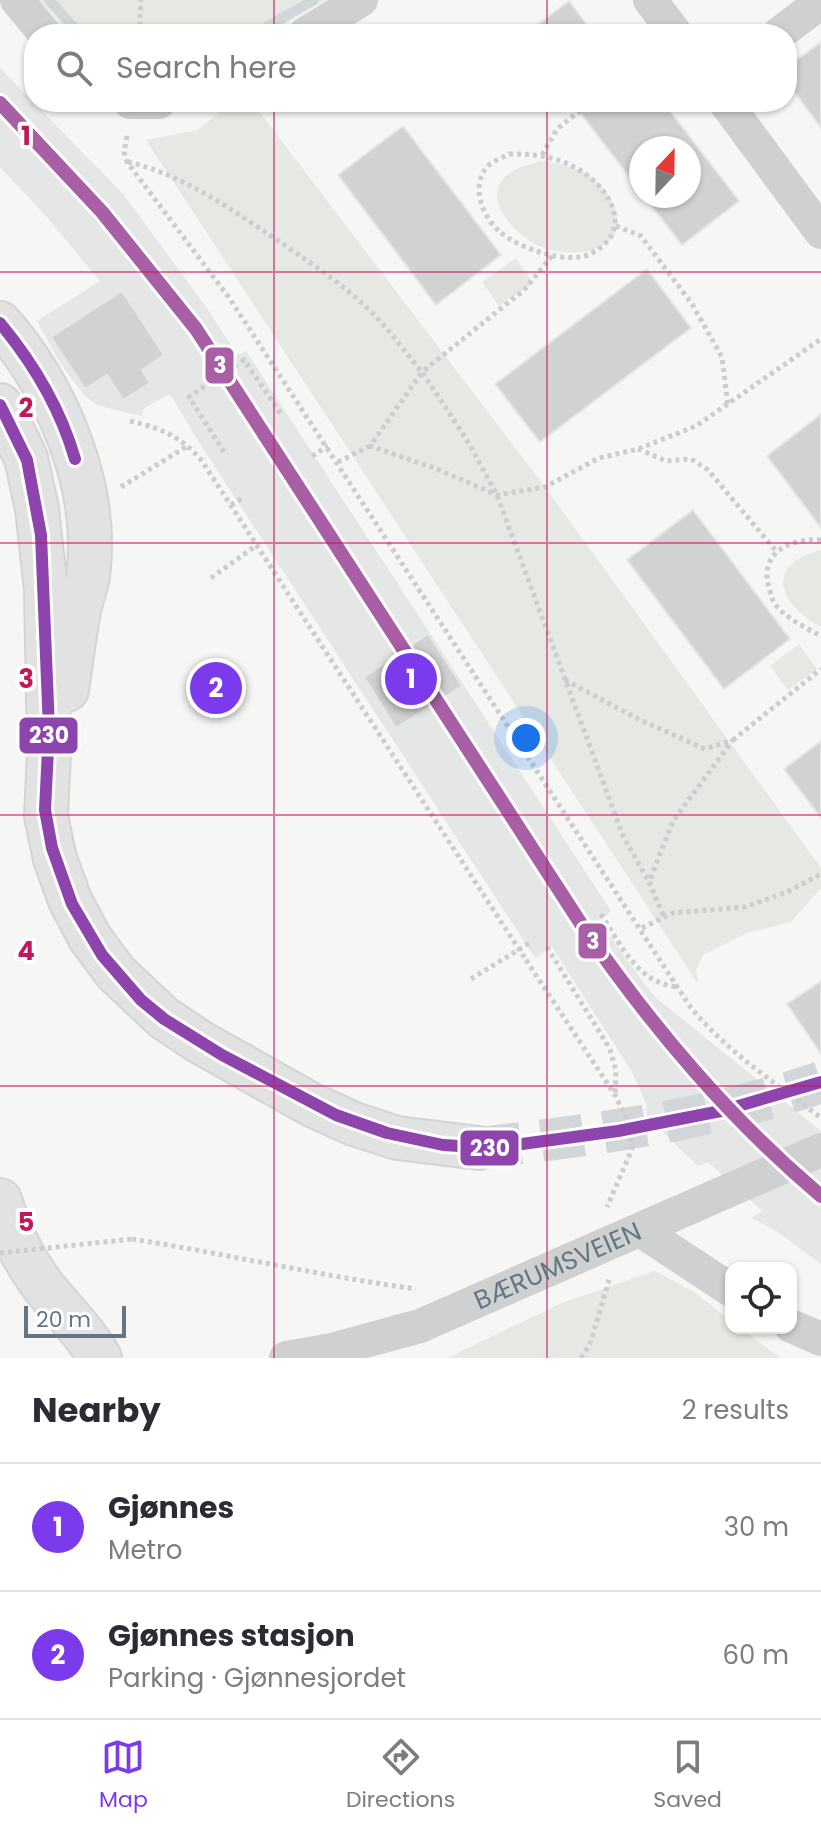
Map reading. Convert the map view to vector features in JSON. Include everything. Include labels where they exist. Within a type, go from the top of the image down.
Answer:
[{"type":"main road","points":[[0,323],[54,399],[71,441],[89,532],[88,576],[79,610],[65,705],[49,752]]},
{"type":"main road","points":[[0,405],[26,458],[37,509],[46,590],[49,752],[46,816],[55,859],[90,938],[116,973],[164,1018],[200,1042],[312,1105],[354,1124],[397,1138],[479,1148]]},
{"type":"main road","points":[[0,1200],[6,1221],[37,1278],[69,1314],[100,1358]]},
{"type":"street","points":[[17,0],[37,24]]},
{"type":"street","points":[[321,24],[361,0]]},
{"type":"street","points":[[650,0],[668,24]]},
{"type":"street","points":[[792,24],[821,2]]},
{"type":"street","points":[[732,112],[821,232]]},
{"type":"street","name":"BÆRUMSVEIEN","points":[[286,1358],[332,1350],[420,1326],[626,1224],[733,1189],[821,1150]]},
{"type":"street","points":[[626,1224],[725,1286]]},
{"type":"street","points":[[797,1329],[821,1339]]},
{"type":"path","points":[[140,24],[141,0]]},
{"type":"path","points":[[542,155],[557,129],[578,112]]},
{"type":"path","points":[[509,154],[542,155],[571,165],[597,183],[613,204],[616,226],[603,248],[583,258],[552,256],[499,232],[483,211],[478,190],[480,178],[489,165],[509,154]]},
{"type":"path","points":[[664,917],[649,882],[623,836],[497,495],[467,440],[422,372],[368,309],[336,280],[244,217],[178,178],[127,162],[230,299],[642,928],[691,1008],[736,1054],[821,1118]]},
{"type":"path","points":[[616,226],[641,236],[692,304],[722,357],[728,406]]},
{"type":"path","points":[[338,462],[370,446],[422,372],[524,290],[552,256]]},
{"type":"path","points":[[370,446],[497,495],[545,487],[599,458],[638,449],[696,426],[821,339]]},
{"type":"path","points":[[224,452],[189,397],[244,360],[281,414]]},
{"type":"path","points":[[130,421],[168,432],[189,445],[202,461],[615,1095],[629,1124],[632,1149],[607,1207],[626,1224]]},
{"type":"path","points":[[110,492],[189,445]]},
{"type":"path","points":[[312,456],[328,446]]},
{"type":"path","points":[[638,449],[666,461],[691,459],[708,470],[776,551]]},
{"type":"path","points":[[231,505],[245,497]]},
{"type":"path","points":[[821,540],[791,543],[776,551],[767,566],[767,581],[774,602],[800,624],[821,636]]},
{"type":"path","points":[[211,578],[257,545]]},
{"type":"path","points":[[649,882],[673,821],[733,740],[821,669]]},
{"type":"path","points":[[565,679],[638,719],[705,749],[733,740]]},
{"type":"path","points":[[642,928],[673,913],[704,908],[745,907],[787,892],[821,874]]},
{"type":"path","points":[[601,914],[637,968],[648,979],[662,986],[679,987]]},
{"type":"path","points":[[471,979],[531,942]]},
{"type":"path","points":[[547,947],[610,1049],[616,1071],[615,1095]]},
{"type":"path","points":[[0,1253],[132,1239],[416,1289]]},
{"type":"path","points":[[581,1358],[590,1344],[612,1269]]},
{"type":"shaded area","points":[[39,0],[326,0],[284,24],[61,24]]},
{"type":"shaded area","points":[[0,68],[24,93],[24,112],[43,112],[124,195],[209,311],[237,355],[246,351],[611,911],[599,921],[654,996],[821,1131],[821,1264],[775,1230],[751,1218],[762,1211],[708,1162],[698,1166],[647,1117],[646,1103],[632,1072],[552,947],[535,958],[170,394],[144,408],[142,416],[111,409],[96,404],[84,395],[60,363],[37,321],[100,281],[0,167]]},
{"type":"shaded area","points":[[220,112],[260,112],[545,487],[821,868],[821,888],[791,922],[747,933],[703,955],[696,969],[698,984],[146,140],[198,130]]},
{"type":"shaded area","points":[[541,161],[583,172],[606,193],[617,214],[617,225],[614,235],[606,243],[581,252],[544,248],[525,237],[507,220],[497,199],[503,179],[516,170]]},
{"type":"shaded area","points":[[516,258],[533,283],[499,306],[482,282]]},
{"type":"shaded area","points":[[821,550],[821,627],[795,607],[784,586],[785,575],[791,565]]},
{"type":"shaded area","points":[[799,644],[817,669],[788,690],[770,666]]},
{"type":"shaded area","points":[[655,1271],[694,1292],[725,1316],[725,1334],[748,1334],[781,1358],[447,1358],[564,1302]]},
{"type":"building","points":[[569,1],[586,24],[538,24]]},
{"type":"building","points":[[821,42],[821,128],[797,96],[797,60]]},
{"type":"building","points":[[580,112],[671,112],[689,136],[629,136],[629,176]]},
{"type":"building","points":[[403,126],[501,255],[436,305],[338,175]]},
{"type":"building","points":[[701,152],[739,201],[682,245],[653,208],[701,208]]},
{"type":"building","points":[[647,269],[691,328],[540,442],[495,384]]},
{"type":"building","points":[[122,291],[164,355],[142,370],[150,383],[123,400],[107,375],[85,389],[51,337]]},
{"type":"building","points":[[821,414],[821,528],[767,456]]},
{"type":"building","points":[[693,510],[790,639],[724,689],[627,560]]},
{"type":"building","points":[[428,634],[462,686],[396,728],[364,677]]},
{"type":"building","points":[[821,741],[821,818],[784,769]]},
{"type":"building","points":[[821,981],[821,1054],[787,1004]]},
{"type":"waterway","points":[[49,0],[71,24]]},
{"type":"waterway","points":[[272,24],[314,0]]},
{"type":"tunnel","points":[[479,1148],[695,1116],[821,1082]]},
{"type":"transit line","name":"3","points":[[0,103],[102,212],[196,329],[611,967],[724,1104],[821,1196]]},
{"type":"transit line","name":"230","points":[[0,323],[45,387],[75,459]]},
{"type":"transit line","name":"230","points":[[0,405],[27,460],[41,535],[49,729],[45,810],[52,848],[72,904],[102,955],[141,1000],[164,1019],[222,1055],[336,1115],[387,1133],[443,1145],[492,1148],[618,1131],[721,1111],[821,1082]]},
{"type":"place","name":"Gjønnes","points":[[411,679]]},
{"type":"place","name":"Gjønnes stasjon","points":[[216,688]]}]
